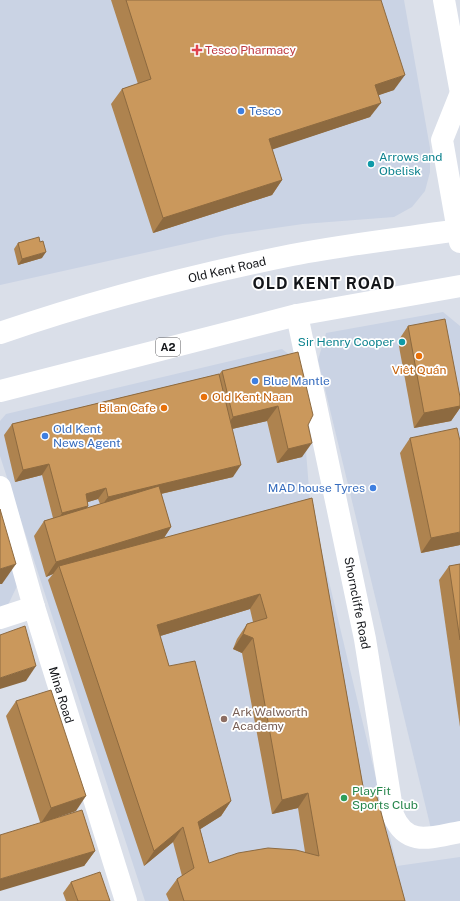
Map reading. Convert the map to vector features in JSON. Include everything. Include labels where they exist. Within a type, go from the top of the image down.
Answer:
[{"type":"main road","points":[[444,0],[460,88]]},
{"type":"main road","points":[[460,95],[442,140],[460,234]]},
{"type":"main road","name":"Old Kent Road","points":[[0,333],[100,301],[213,272],[294,255],[460,234]]},
{"type":"main road","name":"A2","points":[[0,391],[297,315],[460,286]]},
{"type":"main road","name":"Shorncliffe Road","points":[[297,315],[365,639],[393,815],[398,826],[407,835],[419,839],[460,832]]},
{"type":"main road","name":"Mina Road","points":[[0,487],[34,607],[126,901]]},
{"type":"main road","points":[[0,618],[34,607]]},
{"type":"shaded area","points":[[0,0],[404,0],[430,148],[430,172],[425,191],[412,207],[394,217],[303,224],[225,235],[0,285]]},
{"type":"shaded area","points":[[443,312],[460,326],[460,828],[432,833],[318,360],[326,333]]},
{"type":"shaded area","name":"Ark Walworth Academy","points":[[282,349],[299,362],[310,502],[397,866],[460,857],[460,901],[145,901],[0,456],[0,421],[6,414]]},
{"type":"shaded area","points":[[0,520],[17,586],[8,605],[0,608]]},
{"type":"building","name":"Tesco","points":[[126,0],[381,0],[405,75],[375,85],[381,103],[269,139],[282,180],[163,218],[122,89],[151,79]]},
{"type":"building","points":[[39,237],[40,242],[43,241],[46,252],[22,259],[18,243]]},
{"type":"building","points":[[445,319],[460,397],[460,406],[424,413],[408,326]]},
{"type":"building","points":[[298,352],[313,415],[308,425],[312,443],[288,449],[278,406],[233,417],[222,371]]},
{"type":"building","points":[[219,374],[241,465],[108,497],[106,488],[86,494],[88,506],[62,513],[49,464],[23,470],[12,424]]},
{"type":"building","points":[[457,428],[460,441],[460,532],[431,538],[410,438]]},
{"type":"building","points":[[159,486],[171,527],[56,562],[44,521]]},
{"type":"building","name":"Ark Walworth Academy","points":[[312,498],[364,792],[375,790],[405,901],[184,901],[177,879],[194,868],[183,827],[154,851],[59,566]],"holes":[[[260,594],[267,618],[247,624],[243,634],[253,638],[282,800],[308,793],[319,856],[296,850],[268,848],[238,853],[209,863],[198,822],[231,801],[195,661],[169,666],[157,625]]]},
{"type":"building","points":[[0,509],[16,564],[0,569]]},
{"type":"building","points":[[460,564],[460,640],[449,566]]},
{"type":"building","points":[[25,626],[36,666],[0,678],[0,635]]},
{"type":"building","points":[[51,690],[86,796],[51,808],[16,701]]},
{"type":"building","points":[[82,810],[95,851],[0,879],[0,835]]},
{"type":"building","points":[[100,872],[110,901],[78,901],[71,882]]},
{"type":"place","name":"Tesco Pharmacy","points":[[197,50]]},
{"type":"place","name":"Tesco","points":[[241,111]]},
{"type":"place","name":"Arrows and Obelisk","points":[[371,164]]},
{"type":"place","name":"Sir Henry Cooper","points":[[402,342]]},
{"type":"place","name":"Viêt Quán","points":[[419,356]]},
{"type":"place","name":"Blue Mantle","points":[[255,381]]},
{"type":"place","name":"Old Kent Naan","points":[[204,397]]},
{"type":"place","name":"Bilan Cafe","points":[[164,408]]},
{"type":"place","name":"Old Kent News Agent","points":[[45,436]]},
{"type":"place","name":"MAD house Tyres","points":[[373,488]]},
{"type":"place","name":"Ark Walworth Academy","points":[[224,719]]},
{"type":"place","name":"PlayFit Sports Club","points":[[344,798]]},
{"type":"district","name":"OLD KENT ROAD","points":[[324,283]]}]
